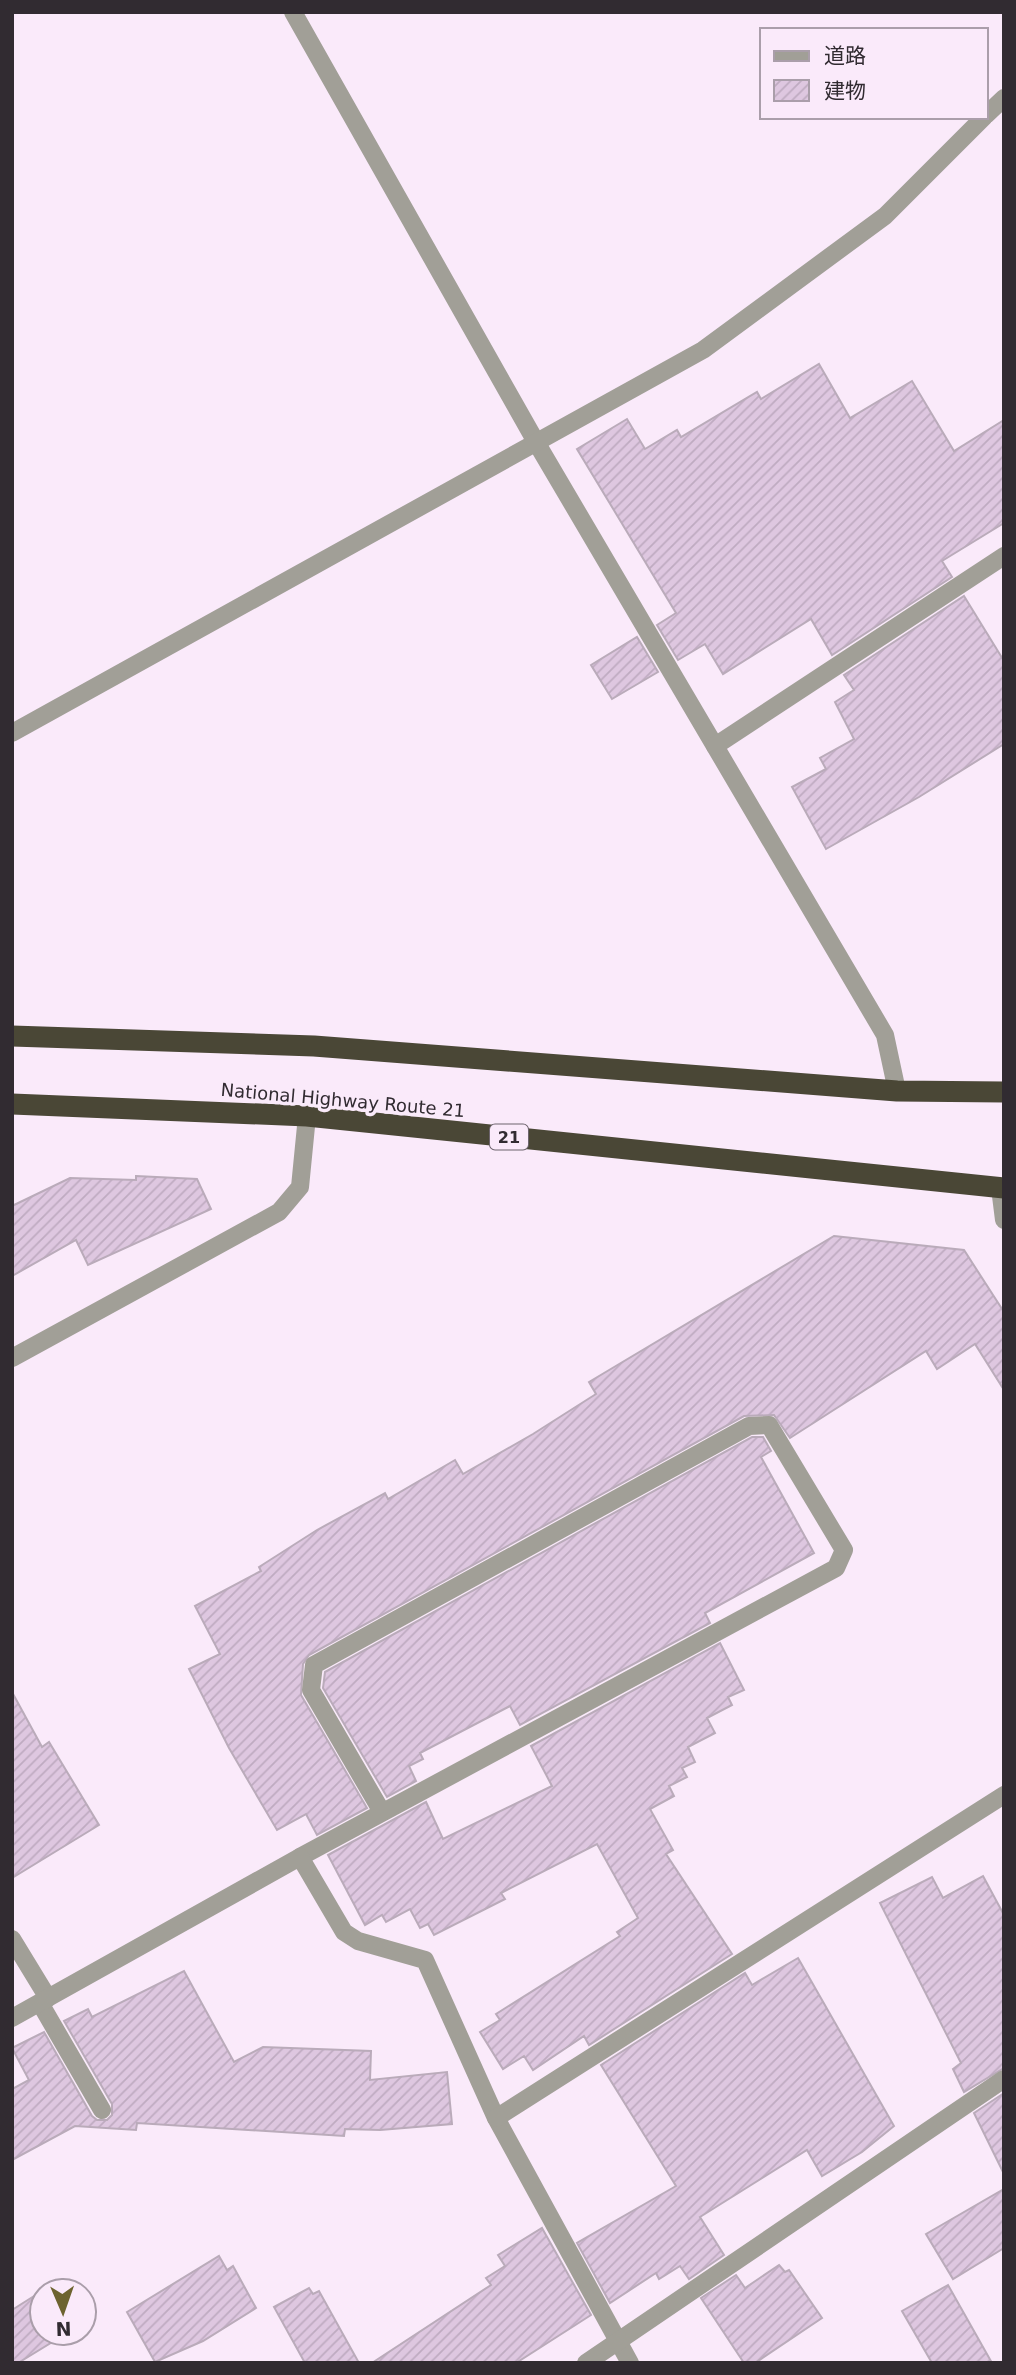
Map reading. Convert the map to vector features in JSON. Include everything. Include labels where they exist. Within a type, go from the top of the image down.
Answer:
[{"type":"highway","points":[[12,1036],[314,1046],[897,1091],[1004,1092]]},
{"type":"highway","name":"National Highway Route 21","points":[[12,1104],[307,1116],[1002,1188]]},
{"type":"street","points":[[293,12],[536,442],[885,1035],[897,1091]]},
{"type":"street","points":[[988,113],[1004,98]]},
{"type":"street","points":[[12,733],[703,350],[885,216],[982,119]]},
{"type":"street","points":[[715,746],[1004,556]]},
{"type":"street","points":[[12,1358],[279,1212],[300,1187],[307,1116]]},
{"type":"street","points":[[1002,1188],[1004,1220]]},
{"type":"street","points":[[12,2018],[382,1812],[836,1567],[844,1550],[769,1425],[749,1426],[314,1665],[311,1690],[382,1812]]},
{"type":"street","points":[[496,2118],[1004,1795]]},
{"type":"street","points":[[300,1857],[344,1932],[358,1941],[425,1960],[496,2118],[630,2363]]},
{"type":"street","points":[[12,1940],[102,2110]]},
{"type":"street","points":[[586,2363],[1004,2079]]},
{"type":"building","points":[[819,364],[850,418],[912,381],[954,451],[1004,420],[1004,523],[942,561],[952,577],[832,655],[811,619],[723,674],[705,644],[678,660],[657,625],[676,613],[577,449],[627,419],[645,449],[677,430],[681,437],[757,392],[761,399]]},
{"type":"building","points":[[964,596],[1004,661],[1004,744],[919,797],[826,849],[792,787],[826,769],[820,758],[854,739],[835,702],[854,690],[844,675]]},
{"type":"building","points":[[637,637],[658,672],[612,699],[591,665]]},
{"type":"building","points":[[136,1176],[197,1179],[211,1209],[88,1265],[76,1240],[12,1276],[12,1206],[70,1178],[136,1180]]},
{"type":"building","points":[[834,1236],[964,1250],[1004,1312],[1004,1390],[975,1344],[937,1369],[926,1351],[790,1438],[774,1415],[744,1416],[309,1655],[303,1664],[301,1695],[367,1808],[317,1835],[306,1814],[277,1830],[229,1748],[189,1669],[220,1654],[195,1606],[261,1571],[259,1567],[317,1530],[385,1493],[388,1499],[455,1460],[463,1474],[533,1434],[596,1394],[589,1382]]},
{"type":"building","points":[[752,1437],[763,1437],[771,1451],[761,1457],[814,1553],[705,1613],[710,1623],[520,1725],[510,1706],[420,1753],[423,1759],[409,1766],[416,1781],[387,1797],[323,1688],[325,1672]]},
{"type":"building","points":[[720,1643],[744,1690],[728,1697],[732,1705],[707,1718],[715,1733],[688,1747],[695,1762],[682,1768],[687,1777],[669,1786],[674,1796],[650,1809],[673,1850],[666,1854],[732,1954],[589,2045],[584,2036],[533,2070],[524,2056],[503,2069],[480,2032],[500,2020],[496,2014],[620,1936],[617,1932],[638,1918],[597,1844],[501,1893],[505,1899],[434,1935],[428,1924],[420,1928],[410,1909],[386,1922],[382,1915],[365,1925],[328,1855],[426,1802],[443,1839],[552,1786],[531,1746]]},
{"type":"building","points":[[12,1692],[42,1747],[49,1742],[99,1825],[12,1878]]},
{"type":"building","points":[[983,1876],[1004,1915],[1004,2068],[964,2092],[953,2069],[961,2063],[880,1903],[932,1877],[943,1898]]},
{"type":"building","points":[[798,1958],[894,2126],[862,2152],[822,2176],[807,2150],[700,2217],[724,2255],[689,2279],[680,2266],[659,2279],[656,2273],[610,2303],[577,2243],[676,2186],[601,2065],[745,1973],[752,1985]]},
{"type":"building","points":[[184,1971],[234,2062],[263,2047],[371,2051],[370,2080],[447,2072],[452,2124],[380,2130],[345,2129],[344,2136],[137,2123],[136,2130],[75,2126],[12,2160],[12,2089],[29,2080],[12,2048],[44,2032],[92,2116],[97,2120],[107,2120],[112,2115],[112,2104],[64,2021],[88,2009],[92,2017]]},
{"type":"building","points":[[1004,2093],[1004,2174],[974,2113]]},
{"type":"building","points":[[1004,2189],[1004,2248],[953,2279],[926,2234]]},
{"type":"building","points":[[542,2228],[591,2315],[516,2363],[372,2363],[491,2285],[486,2278],[505,2266],[498,2255]]},
{"type":"building","points":[[219,2256],[227,2270],[233,2266],[256,2308],[203,2341],[155,2362],[127,2312]]},
{"type":"building","points":[[779,2265],[785,2272],[789,2270],[822,2318],[755,2363],[744,2363],[701,2298],[736,2275],[745,2288]]},
{"type":"building","points":[[948,2285],[992,2363],[932,2363],[902,2311]]},
{"type":"building","points":[[309,2288],[313,2294],[319,2291],[359,2363],[305,2363],[274,2307]]},
{"type":"building","points":[[28,2300],[28,2347],[44,2347],[18,2363],[12,2363],[12,2310]]}]
